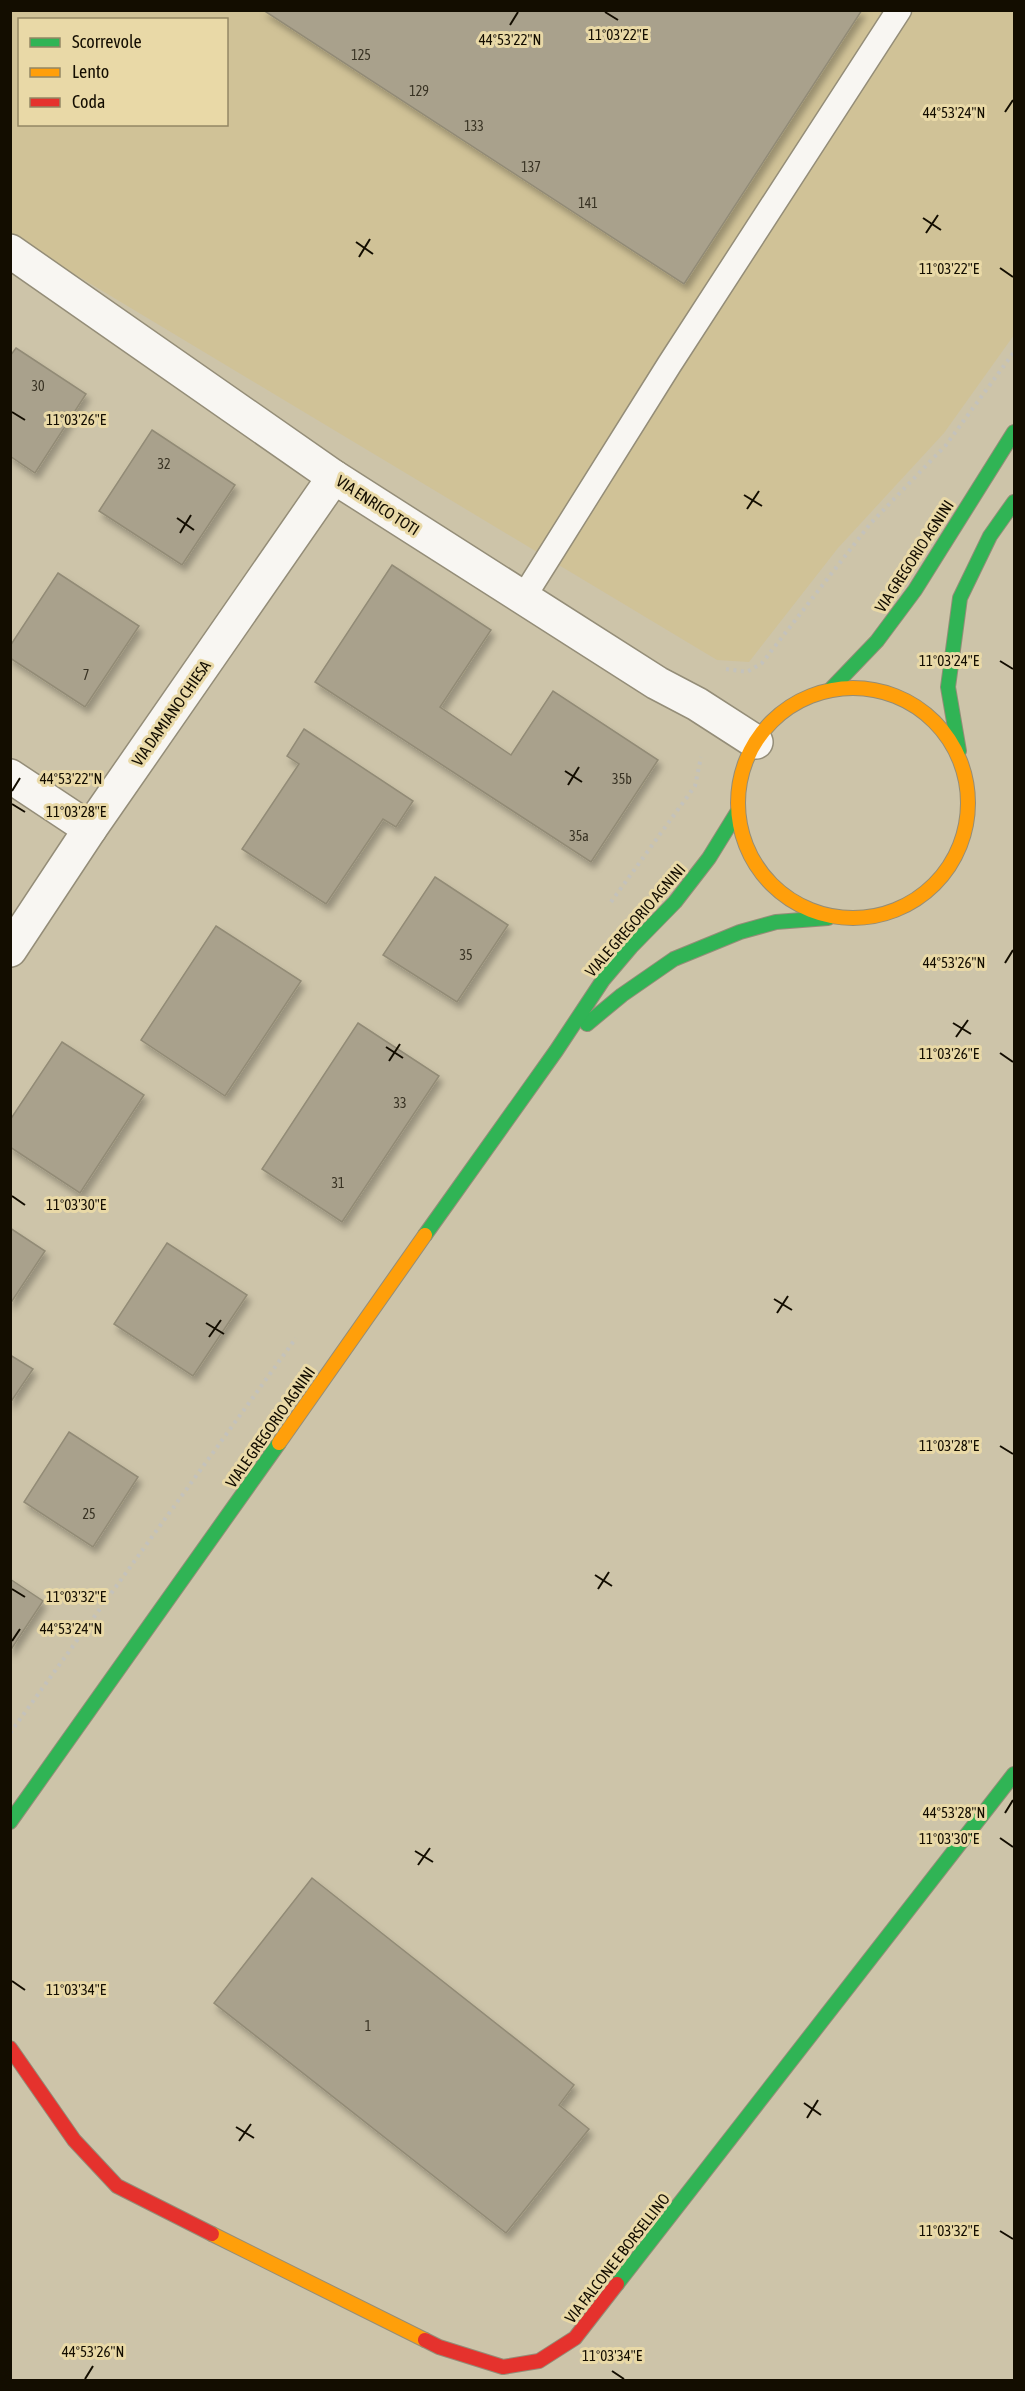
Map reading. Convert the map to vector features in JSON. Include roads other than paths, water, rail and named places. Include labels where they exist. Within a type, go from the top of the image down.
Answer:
[{"type":"main road","name":"VIA GREGORIO AGNINI","points":[[830,690],[877,641],[915,590],[1014,432]]},
{"type":"main road","points":[[961,761],[949,738],[931,717],[909,702],[884,692],[858,688],[830,690],[798,702],[775,719],[756,742],[743,768],[738,796],[738,811],[744,842],[759,869],[780,892],[806,909],[836,917],[865,918],[895,911],[921,896],[943,876],[959,850],[967,820],[968,790],[948,687],[960,597],[990,536],[1014,502]]},
{"type":"main road","name":"VIALE GREGORIO AGNINI","points":[[10,1822],[556,1051],[603,980],[631,947],[675,902],[709,858],[738,811]]},
{"type":"main road","name":"VIALE GREGORIO AGNINI","points":[[556,1051],[622,994],[674,959],[740,932],[776,922],[836,917]]},
{"type":"main road","name":"VIA FALCONE E BORSELLINO","points":[[10,2048],[74,2140],[117,2186],[439,2347],[503,2367],[539,2361],[575,2338],[1014,1774]]},
{"type":"street","name":"VIA ENRICO TOTI","points":[[10,251],[334,477],[657,683],[697,704],[756,742]]},
{"type":"street","name":"VIA DAMIANO CHIESA","points":[[10,950],[90,829],[334,477]]},
{"type":"street","points":[[10,776],[90,829]]},
{"type":"lane","points":[[523,598],[669,365],[899,10]]}]
